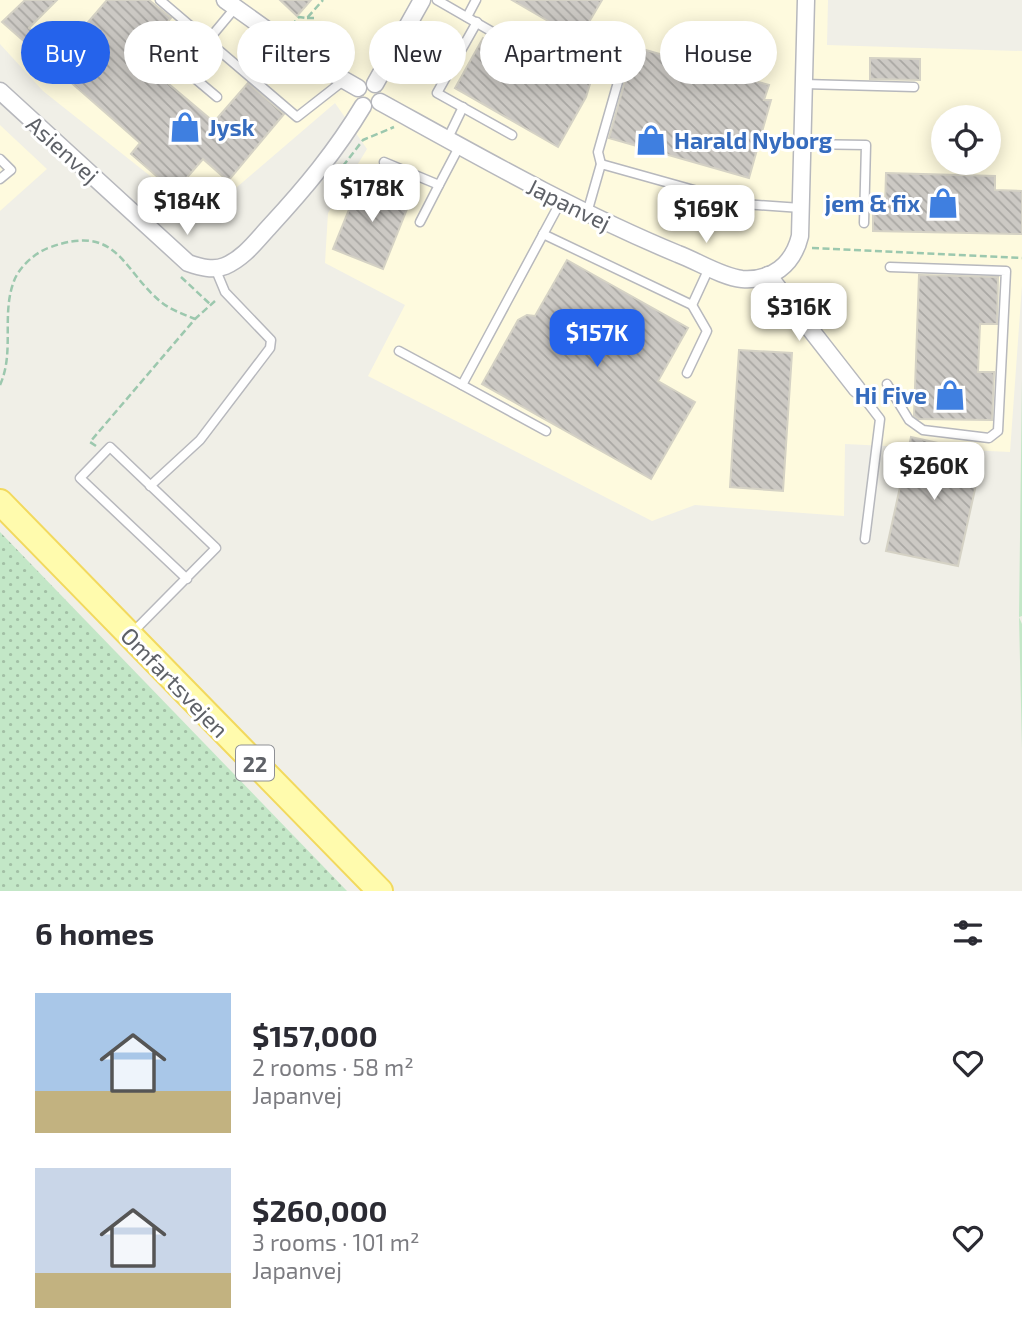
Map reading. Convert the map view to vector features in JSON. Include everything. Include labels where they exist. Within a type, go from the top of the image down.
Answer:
[{"type":"main road","name":"Omfartsvejen","points":[[0,502],[380,891]]},
{"type":"street","points":[[410,21],[422,0]]},
{"type":"street","points":[[806,0],[801,208],[797,247],[789,262],[768,275],[857,389]]},
{"type":"street","points":[[230,4],[254,21]]},
{"type":"street","points":[[358,88],[369,83]]},
{"type":"street","points":[[349,84],[358,88]]},
{"type":"street","points":[[358,88],[357,98],[363,106],[372,107],[380,102],[382,92],[375,84]]},
{"type":"street","name":"Asienvej","points":[[0,91],[188,263],[215,268]]},
{"type":"street","name":"Japanvej","points":[[380,102],[453,144],[587,213],[739,279],[768,275]]},
{"type":"street","points":[[215,268],[239,258],[314,178],[340,145],[363,106]]},
{"type":"lane","points":[[160,0],[185,21]]},
{"type":"lane","points":[[437,0],[480,24]]},
{"type":"lane","points":[[467,17],[476,0]]},
{"type":"lane","points":[[220,21],[230,4]]},
{"type":"lane","points":[[477,22],[437,93],[512,135]]},
{"type":"lane","points":[[223,53],[237,65]]},
{"type":"lane","points":[[202,84],[217,97]]},
{"type":"lane","points":[[259,84],[297,117],[339,84]]},
{"type":"lane","points":[[587,213],[601,164],[598,152],[617,84]]},
{"type":"lane","points":[[804,84],[914,87]]},
{"type":"lane","points":[[420,222],[439,185],[463,107]]},
{"type":"lane","points":[[802,144],[866,145],[864,223]]},
{"type":"lane","points":[[0,159],[11,170],[0,179]]},
{"type":"lane","points":[[384,162],[439,185]]},
{"type":"lane","points":[[601,164],[744,204],[801,208]]},
{"type":"lane","points":[[462,385],[561,201]]},
{"type":"lane","points":[[543,234],[692,305],[707,331],[687,373]]},
{"type":"lane","points":[[692,305],[710,266]]},
{"type":"lane","points":[[887,384],[909,420],[923,430],[989,438],[998,431],[1006,271],[890,267]]},
{"type":"lane","points":[[150,486],[200,440],[270,348],[271,340],[225,292],[215,268]]},
{"type":"lane","points":[[399,351],[546,432]]},
{"type":"lane","points":[[857,389],[880,419],[865,539]]},
{"type":"lane","points":[[130,635],[187,579],[216,548],[110,447],[80,478],[187,579]]},
{"type":"path","points":[[307,18],[323,0]]},
{"type":"path","points":[[296,21],[299,17],[317,18]]},
{"type":"path","points":[[0,385],[7,369],[7,314],[15,278],[42,251],[63,243],[87,242],[107,247],[125,259],[160,302],[195,319],[90,442],[104,453]]},
{"type":"path","points":[[797,247],[1022,258]]},
{"type":"shaded area","points":[[0,0],[828,0],[827,45],[1022,51],[1022,285],[1010,452],[845,444],[844,516],[695,505],[652,521],[368,376],[405,305],[325,263],[328,213],[367,149],[335,103],[202,217],[37,84],[110,84],[110,21],[21,21],[21,67],[0,44]]},
{"type":"shaded area","points":[[0,125],[47,169],[0,211]]},
{"type":"green space","points":[[1022,377],[1022,616],[1019,617]]},
{"type":"green space","points":[[0,532],[347,891],[0,891]]},
{"type":"green space","points":[[1019,617],[1022,624],[1022,750]]},
{"type":"building","points":[[25,0],[57,0],[36,21],[21,21],[21,39],[2,22]]},
{"type":"building","points":[[107,0],[149,0],[171,18],[169,21],[124,21],[124,84],[169,84],[214,122],[249,84],[284,114],[228,181],[203,159],[184,181],[182,179],[177,185],[171,180],[167,185],[131,154],[140,143],[73,84],[110,84],[110,21],[89,21]]},
{"type":"building","points":[[280,0],[311,0],[297,16]]},
{"type":"building","points":[[512,0],[602,0],[590,21],[548,21]]},
{"type":"building","points":[[480,43],[480,84],[590,84],[586,97],[558,147],[455,88],[457,84],[466,84],[466,68]]},
{"type":"building","points":[[646,50],[660,54],[660,84],[769,85],[764,100],[771,100],[749,178],[609,138],[624,84],[646,84]]},
{"type":"building","points":[[870,58],[920,59],[920,80],[870,79]]},
{"type":"building","points":[[886,173],[995,176],[995,190],[1022,191],[1022,234],[873,231],[873,207],[885,208]]},
{"type":"building","points":[[361,180],[411,199],[383,269],[333,249]]},
{"type":"building","points":[[567,260],[688,328],[658,381],[695,402],[651,479],[482,384],[518,320],[527,315],[535,316]]},
{"type":"building","points":[[919,275],[998,277],[997,324],[980,324],[978,372],[994,372],[992,420],[918,419],[914,416]]},
{"type":"building","points":[[739,350],[792,353],[783,491],[730,487]]},
{"type":"building","points":[[911,437],[983,453],[958,566],[886,551]]},
{"type":"place","name":"Jysk","points":[[185,127]]},
{"type":"place","name":"Harald Nyborg","points":[[651,140]]},
{"type":"place","name":"jem & fix","points":[[943,203]]},
{"type":"place","name":"Hi Five","points":[[950,395]]}]
